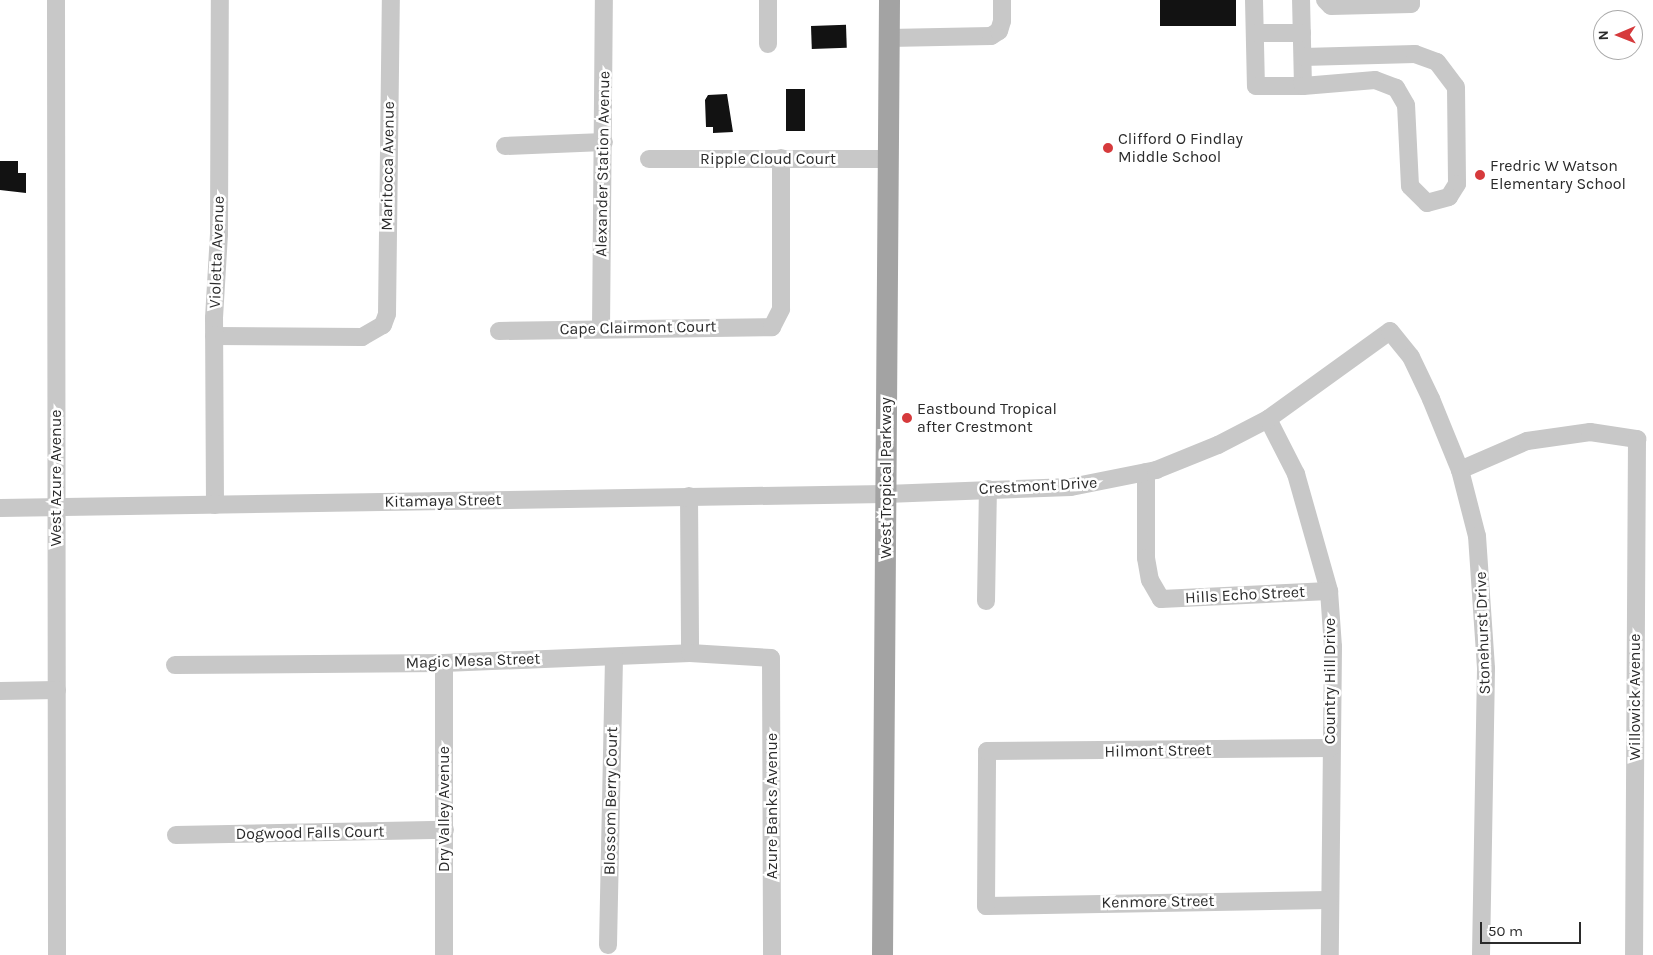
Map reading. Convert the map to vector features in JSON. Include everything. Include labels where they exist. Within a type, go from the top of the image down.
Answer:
[{"type":"main road","name":"West Tropical Parkway","points":[[882,955],[889,0]]},
{"type":"street","name":"West Azure Avenue","points":[[56,0],[58,955]]},
{"type":"street","name":"Violetta Avenue","points":[[215,505],[214,336],[220,234],[220,0]]},
{"type":"street","name":"Maritocca Avenue","points":[[214,336],[362,337],[379,329],[386,314],[391,0]]},
{"type":"street","name":"Alexander Station Avenue","points":[[601,329],[604,0]]},
{"type":"street","points":[[768,0],[768,44]]},
{"type":"street","points":[[889,38],[991,36],[999,31],[1002,21],[1002,0]]},
{"type":"street","points":[[1254,0],[1256,86],[1303,86],[1375,80],[1396,88],[1406,105],[1410,186],[1427,203],[1449,197],[1457,184],[1456,87],[1437,62],[1415,54],[1303,57]]},
{"type":"street","points":[[1301,0],[1303,86]]},
{"type":"street","points":[[1325,0],[1331,6],[1411,4],[1411,0]]},
{"type":"street","points":[[1255,34],[1302,33]]},
{"type":"street","points":[[504,146],[604,142]]},
{"type":"street","name":"Cape Clairmont Court","points":[[499,331],[762,328],[775,322],[781,309],[781,158]]},
{"type":"street","name":"Ripple Cloud Court","points":[[649,159],[888,159]]},
{"type":"street","name":"Crestmont Drive","points":[[886,494],[1071,487],[1146,472],[1218,446],[1268,419],[1390,332]]},
{"type":"street","name":"Stonehurst Drive","points":[[1390,332],[1411,357],[1460,470],[1477,536],[1483,589],[1486,669],[1481,955]]},
{"type":"street","name":"Country Hill Drive","points":[[1268,419],[1296,474],[1329,591],[1333,647],[1330,748],[1330,955]]},
{"type":"street","name":"Willowick Avenue","points":[[1460,470],[1527,442],[1590,432],[1637,439],[1634,955]]},
{"type":"street","name":"Hills Echo Street","points":[[1146,472],[1146,558],[1150,580],[1161,599],[1329,591]]},
{"type":"street","points":[[986,601],[988,489]]},
{"type":"street","name":"Kitamaya Street","points":[[0,508],[56,510],[215,505],[886,494]]},
{"type":"street","points":[[689,496],[690,653]]},
{"type":"street","name":"Magic Mesa Street","points":[[175,665],[444,663],[690,653],[772,658]]},
{"type":"street","name":"Blossom Berry Court","points":[[608,945],[614,657]]},
{"type":"street","name":"Azure Banks Avenue","points":[[772,658],[772,955]]},
{"type":"street","name":"Dry Valley Avenue","points":[[444,663],[444,955]]},
{"type":"street","points":[[0,691],[57,690]]},
{"type":"street","name":"Hilmont Street","points":[[986,906],[987,751],[1330,748]]},
{"type":"street","name":"Dogwood Falls Court","points":[[176,835],[445,830]]},
{"type":"street","name":"Kenmore Street","points":[[986,906],[1329,900]]},
{"type":"building","points":[[1160,0],[1236,0],[1236,26],[1160,26]]},
{"type":"building","points":[[846,25],[847,48],[812,49],[811,26]]},
{"type":"building","points":[[786,89],[805,89],[805,131],[786,131]]},
{"type":"building","points":[[727,94],[733,132],[713,133],[713,127],[706,127],[705,100],[708,95]]},
{"type":"building","points":[[0,161],[18,161],[18,173],[26,173],[26,193],[0,190]]},
{"type":"place","name":"Clifford O Findlay Middle School","points":[[1108,148]]},
{"type":"place","name":"Fredric W Watson Elementary School","points":[[1480,175]]},
{"type":"place","name":"Eastbound Tropical after Crestmont","points":[[907,418]]}]
